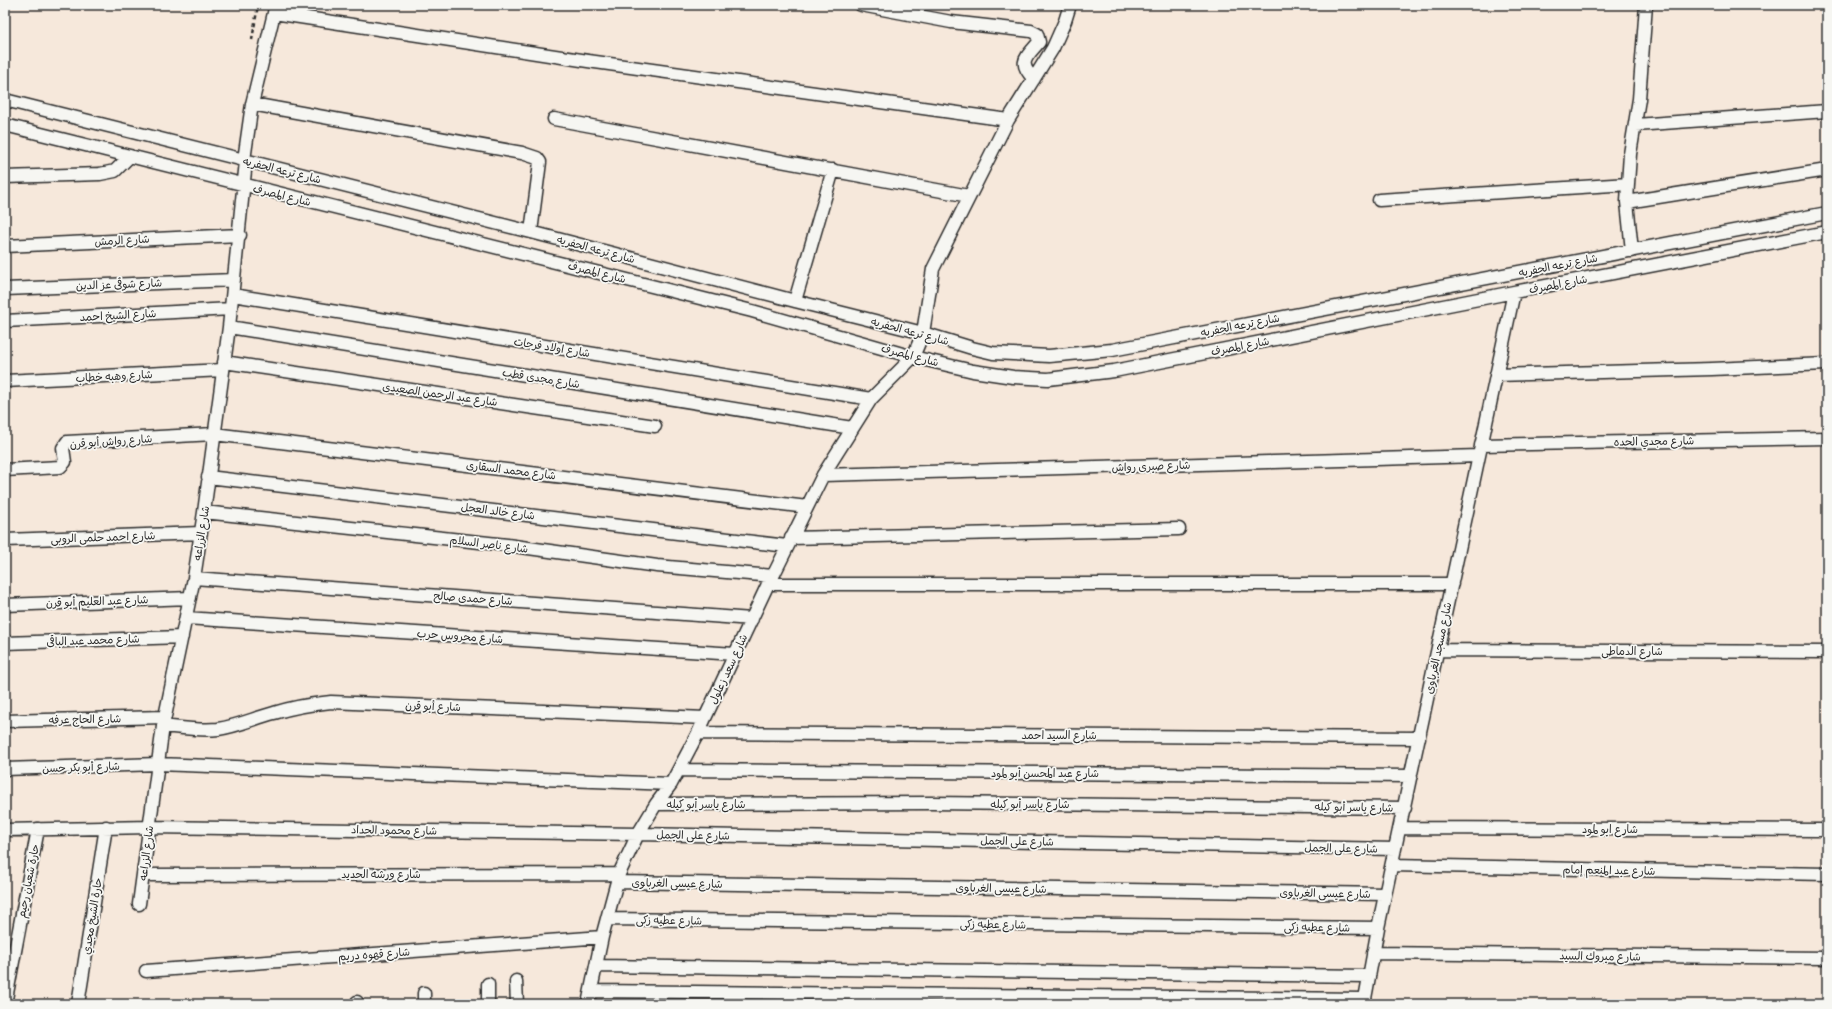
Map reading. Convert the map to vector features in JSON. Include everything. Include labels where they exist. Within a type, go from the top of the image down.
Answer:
[{"type":"street","points":[[861,5],[950,22],[1031,31],[1037,34],[1039,42],[1024,59],[1024,65],[1027,72],[1034,79]]},
{"type":"street","points":[[913,357],[923,333],[933,269],[1008,120],[1053,48],[1065,21],[1070,5]]},
{"type":"street","points":[[1632,251],[1627,202],[1628,184],[1630,154],[1636,124],[1646,5]]},
{"type":"street","points":[[274,9],[588,61],[1008,120]]},
{"type":"street","name":"شارع الزراعه","points":[[139,904],[164,721],[194,578],[204,512],[240,235],[245,185],[245,160],[252,104],[274,9]]},
{"type":"street","name":"شارع ترعه الحفريه","points":[[5,100],[531,232],[923,333],[994,353],[1049,356],[1084,354],[1827,213]]},
{"type":"street","points":[[252,104],[522,153],[537,158],[540,162],[531,232]]},
{"type":"street","points":[[1636,124],[1827,111]]},
{"type":"street","points":[[554,119],[969,196]]},
{"type":"street","name":"شارع المصرف","points":[[5,125],[752,311],[913,357],[973,371],[1013,377],[1048,379],[1078,377],[1114,371],[1827,232]]},
{"type":"street","points":[[5,177],[100,174],[115,171],[130,156]]},
{"type":"street","points":[[795,301],[833,170]]},
{"type":"street","points":[[1627,202],[1827,170]]},
{"type":"street","points":[[1380,200],[1628,184]]},
{"type":"street","name":"شارع الرمش","points":[[5,246],[240,235]]},
{"type":"street","name":"شارع شوقى عز الدين","points":[[5,289],[234,280]]},
{"type":"street","name":"شارع مسجد الغرباوى","points":[[1364,1001],[1385,894],[1405,808],[1514,292]]},
{"type":"street","name":"شارع اولاد فرحات","points":[[232,295],[871,399]]},
{"type":"street","name":"شارع الشيخ احمد","points":[[5,321],[231,309]]},
{"type":"street","name":"شارع مجدى قطب","points":[[229,327],[852,428]]},
{"type":"street","name":"شارع سعد زعلول","points":[[588,1004],[602,937],[618,878],[638,834],[679,770],[770,580],[823,475],[871,399],[913,357]]},
{"type":"street","points":[[1496,375],[1827,364]]},
{"type":"street","name":"شارع وهبه خطاب","points":[[5,381],[224,366]]},
{"type":"street","name":"شارع عبد الرحمن الصعيدى","points":[[224,366],[655,426]]},
{"type":"street","name":"شارع رواش أبو قرن","points":[[5,470],[60,467],[65,462],[63,448],[67,442],[214,434]]},
{"type":"street","name":"شارع محمد السقارى","points":[[214,434],[807,507]]},
{"type":"street","name":"شارع مجدي الحده","points":[[1480,450],[1827,438]]},
{"type":"street","name":"شارع صبرى رواش","points":[[823,475],[1480,450]]},
{"type":"street","name":"شارع خالد العجل","points":[[208,477],[789,542],[1179,529]]},
{"type":"street","name":"شارع ناصر السلام","points":[[204,512],[507,545],[770,580],[1452,584]]},
{"type":"street","name":"شارع احمد حلمى الروبى","points":[[5,540],[201,533]]},
{"type":"street","name":"شارع حمدى صالح","points":[[194,578],[752,619]]},
{"type":"street","name":"شارع عبد العليم أبو قرن","points":[[5,605],[190,598]]},
{"type":"street","name":"شارع محروس حرب","points":[[186,618],[735,654]]},
{"type":"street","name":"شارع محمد عبد الباقى","points":[[5,643],[182,637]]},
{"type":"street","name":"شارع الدماطى","points":[[1438,650],[1827,652]]},
{"type":"street","name":"شارع أبو قرن","points":[[164,721],[190,730],[218,728],[246,723],[292,708],[331,702],[705,718]]},
{"type":"street","name":"شارع الحاج عرفه","points":[[5,721],[164,721]]},
{"type":"street","name":"شارع السيد احمد","points":[[698,733],[1419,738]]},
{"type":"street","name":"شارع أبو بكر حسن","points":[[5,769],[158,764],[671,784]]},
{"type":"street","name":"شارع عبد المحسن أبو لمود","points":[[679,770],[1411,776]]},
{"type":"street","name":"شارع ياسر أبو كيله","points":[[656,804],[939,803],[1405,808]]},
{"type":"street","name":"شارع محمود الحداد","points":[[5,830],[150,827],[638,834]]},
{"type":"street","name":"حارة الشيخ مجدي","points":[[78,1004],[106,828]]},
{"type":"street","name":"شارع ابو لمود","points":[[1400,828],[1821,830]]},
{"type":"street","name":"حارة شعبان رحيم","points":[[5,1004],[38,829]]},
{"type":"street","name":"شارع على الجمل","points":[[638,834],[1395,849]]},
{"type":"street","name":"شارع عبد المنعم إمام","points":[[1392,865],[1827,874]]},
{"type":"street","name":"شارع ورشه الحديد","points":[[143,875],[618,878]]},
{"type":"street","name":"شارع عيسى الغرباوى","points":[[618,878],[1385,894]]},
{"type":"street","name":"شارع عطيه زكى","points":[[607,919],[1378,928]]},
{"type":"street","name":"شارع قهوه دريم","points":[[146,972],[602,937]]},
{"type":"street","name":"شارع مبروك السيد","points":[[1373,953],[1827,958]]},
{"type":"street","points":[[596,966],[1369,976]]},
{"type":"street","points":[[516,981],[517,1004]]},
{"type":"street","points":[[488,984],[488,1004]]},
{"type":"street","points":[[591,991],[1364,1001]]}]
